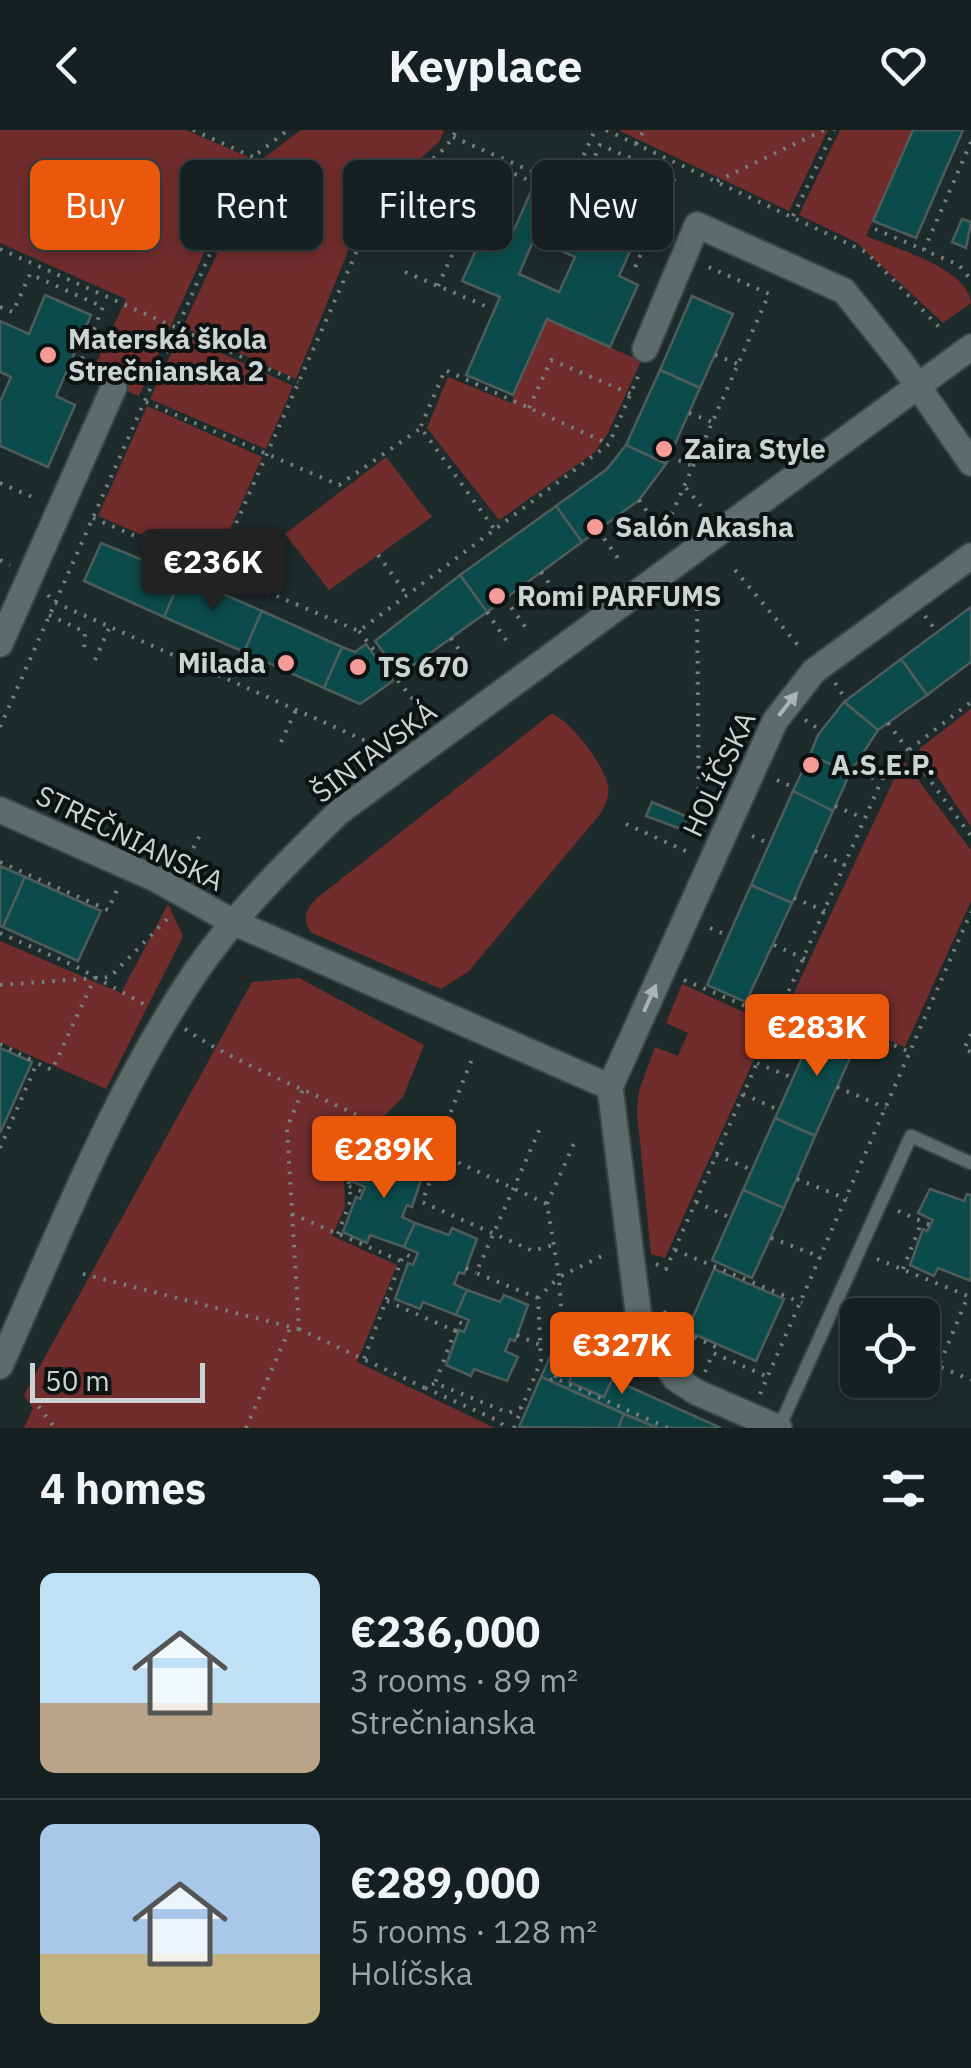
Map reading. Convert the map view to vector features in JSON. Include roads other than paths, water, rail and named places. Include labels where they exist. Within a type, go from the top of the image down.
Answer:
[{"type":"street","points":[[645,349],[698,225],[844,291],[901,362],[971,463]]},
{"type":"street","name":"ŠINTAVSKÁ","points":[[0,1366],[118,1106],[162,1026],[233,922],[264,884],[340,812],[971,347]]},
{"type":"street","points":[[0,644],[114,387]]},
{"type":"street","name":"HOLÍČSKA","points":[[610,1087],[775,721],[814,672],[971,556]]},
{"type":"street","name":"STREČNIANSKA","points":[[0,810],[156,878],[233,922]]},
{"type":"street","points":[[233,922],[610,1087],[641,1256],[640,1327],[675,1378],[696,1392],[779,1428]]},
{"type":"lane","points":[[779,1428],[910,1136],[971,1163]]},
{"type":"place","name":"Materská škola Strečnianska 2","points":[[48,355]]},
{"type":"place","name":"Zaira Style","points":[[664,449]]},
{"type":"place","name":"Salón Akasha","points":[[595,527]]},
{"type":"place","name":"Romi PARFUMS","points":[[497,596]]},
{"type":"place","name":"Milada","points":[[286,663]]},
{"type":"place","name":"TS 670","points":[[358,667]]},
{"type":"place","name":"A.S.E.P.","points":[[811,765]]}]
